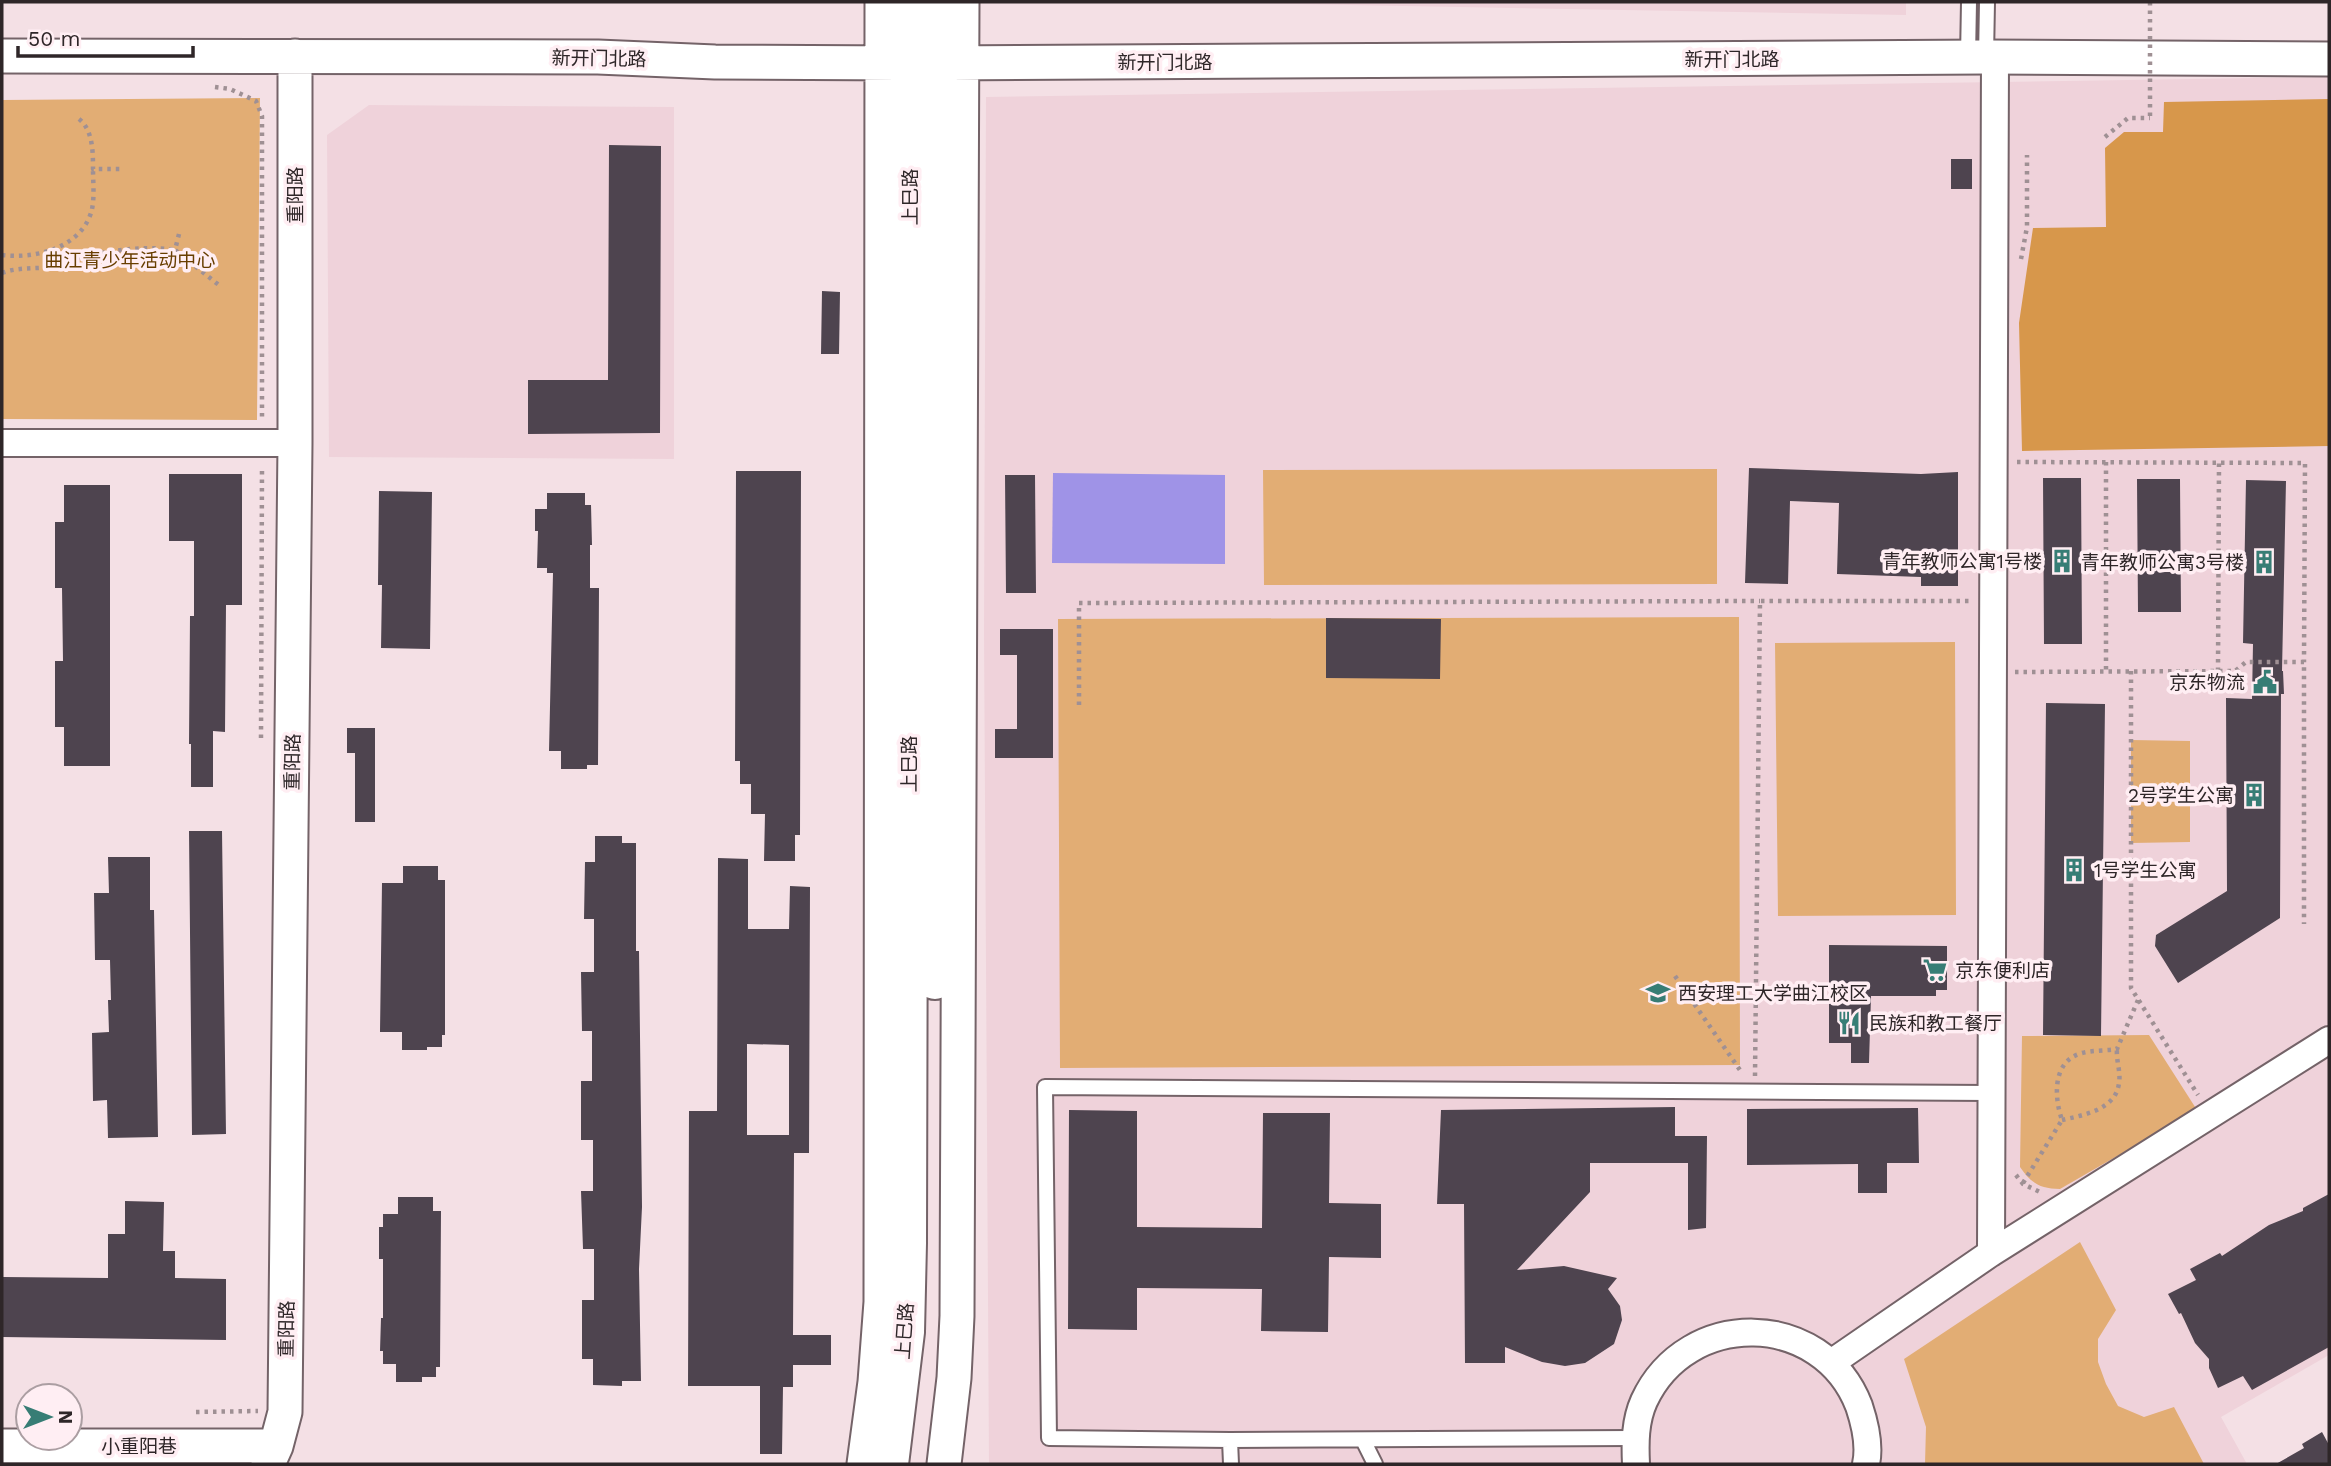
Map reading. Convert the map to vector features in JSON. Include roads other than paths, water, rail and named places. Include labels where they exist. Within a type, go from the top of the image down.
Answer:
[{"type":"main road","points":[[910,2],[923,63]]},
{"type":"main road","points":[[923,63],[938,2]]},
{"type":"main road","name":"上巳路","points":[[889,1464],[905,1332],[923,63]]},
{"type":"main road","name":"上巳路","points":[[915,1464],[929,1353],[933,1293],[923,63]]},
{"type":"street","points":[[882,2],[923,63],[957,1316],[954,1378],[943,1464]]},
{"type":"street","points":[[864,1464],[881,1302],[923,63],[962,2]]},
{"type":"street","name":"新开门北路","points":[[2,56],[598,57],[715,62],[923,63],[1983,57],[2329,59]]},
{"type":"street","name":"重阳路","points":[[272,1455],[285,1412],[295,443],[295,56]]},
{"type":"street","points":[[1983,57],[1993,601],[1992,1252]]},
{"type":"street","points":[[2,443],[295,443]]},
{"type":"street","points":[[1831,1363],[1992,1252],[2329,1041]]},
{"type":"street","points":[[1636,1464],[1634,1438],[1643,1401],[1664,1370],[1692,1346],[1727,1333],[1765,1332],[1800,1342],[1831,1363],[1853,1391],[1865,1424],[1866,1464]]},
{"type":"street","name":"小重阳巷","points":[[2,1446],[272,1455]]},
{"type":"lane","points":[[1969,2],[1983,57]]},
{"type":"lane","points":[[1983,57],[1987,2]]},
{"type":"lane","points":[[1634,1438],[1049,1438],[1045,1087],[1991,1093]]},
{"type":"lane","points":[[1230,1440],[1231,1464]]},
{"type":"lane","points":[[1363,1440],[1375,1464]]},
{"type":"place","name":"青年教师公寓1号楼","points":[[2062,561]]},
{"type":"place","name":"青年教师公寓3号楼","points":[[2264,562]]},
{"type":"place","name":"京东物流","points":[[2265,682]]},
{"type":"place","name":"2号学生公寓","points":[[2254,795]]},
{"type":"place","name":"1号学生公寓","points":[[2074,870]]},
{"type":"place","name":"京东便利店","points":[[1935,970]]},
{"type":"place","name":"西安理工大学曲江校区","points":[[1658,993]]},
{"type":"place","name":"民族和教工餐厅","points":[[1849,1023]]},
{"type":"park label","name":"曲江青少年活动中心","points":[[130,260]]}]
